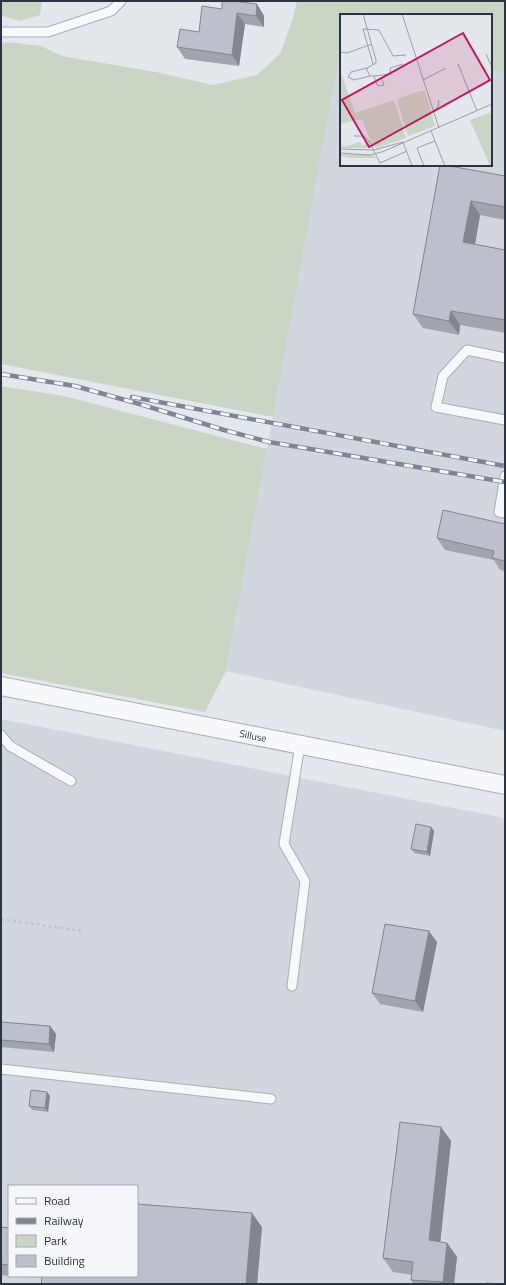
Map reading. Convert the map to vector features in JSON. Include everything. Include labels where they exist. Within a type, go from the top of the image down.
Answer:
[{"type":"street","name":"Silluse","points":[[1,686],[505,785]]},
{"type":"lane","points":[[1,32],[48,32],[112,11],[121,1]]},
{"type":"lane","points":[[505,358],[467,350],[443,376],[436,407],[505,420]]},
{"type":"lane","points":[[505,476],[499,512],[505,513]]},
{"type":"lane","points":[[1,734],[10,746],[71,781]]},
{"type":"lane","points":[[292,986],[305,881],[284,844],[300,745]]},
{"type":"lane","points":[[1,1069],[272,1099]]},
{"type":"path","points":[[1,919],[81,931]]},
{"type":"shaded area","points":[[340,52],[340,166],[492,166],[492,71],[505,74],[505,731],[226,671]]},
{"type":"shaded area","points":[[1,719],[505,818],[505,1284],[1,1284]]},
{"type":"green space","points":[[1,1],[42,1],[40,15],[19,21],[3,16],[1,15]]},
{"type":"green space","points":[[297,1],[505,1],[505,74],[492,71],[492,14],[340,14],[340,52],[273,417],[1,364],[1,44],[7,42],[41,46],[62,56],[156,72],[213,85],[257,75],[280,54],[293,18]]},
{"type":"green space","points":[[1,386],[64,396],[267,449],[226,671],[205,712],[1,673]]},
{"type":"building","points":[[222,1],[257,4],[256,16],[237,13],[232,55],[177,47],[180,29],[199,32],[202,6],[222,9]]},
{"type":"building","points":[[440,166],[450,166],[505,176],[505,207],[471,201],[463,242],[505,250],[505,320],[451,311],[449,321],[413,314]]},
{"type":"building","points":[[443,510],[505,524],[505,561],[492,558],[494,551],[437,538]]},
{"type":"building","points":[[416,824],[431,827],[427,852],[411,849]]},
{"type":"building","points":[[385,924],[429,931],[415,1001],[372,993]]},
{"type":"building","points":[[1,1022],[50,1026],[49,1044],[1,1040]]},
{"type":"building","points":[[31,1090],[47,1092],[45,1108],[29,1106]]},
{"type":"building","points":[[400,1122],[441,1127],[429,1240],[447,1243],[443,1282],[411,1280],[413,1262],[383,1258]]},
{"type":"building","points":[[138,1204],[252,1213],[246,1284],[41,1284],[42,1277],[138,1277]]},
{"type":"building","points":[[1,1227],[8,1228],[8,1265],[1,1264]]},
{"type":"railway","points":[[1,374],[75,386],[269,442],[505,482]]},
{"type":"railway","points":[[132,397],[505,466]]}]
